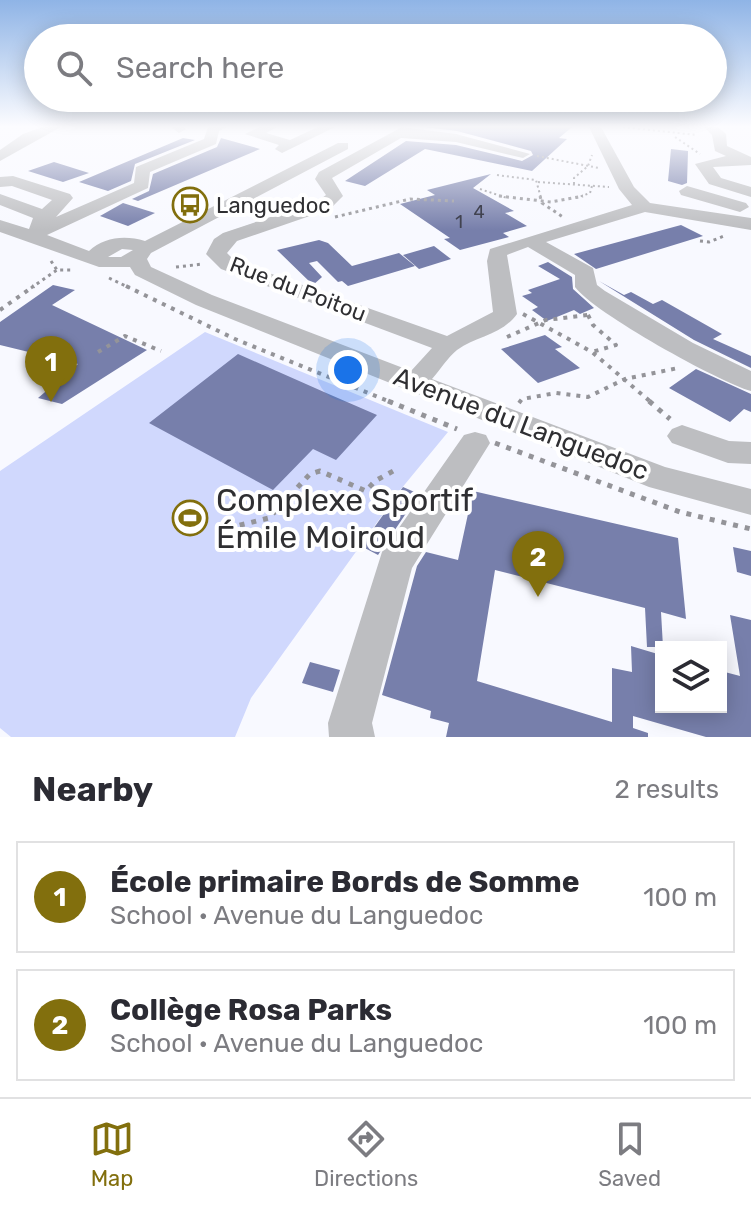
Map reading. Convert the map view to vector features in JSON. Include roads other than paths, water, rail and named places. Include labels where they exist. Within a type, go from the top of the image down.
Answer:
[{"type":"street","points":[[29,233],[142,185],[142,170],[162,161]]},
{"type":"street","points":[[115,258],[294,161]]},
{"type":"street","points":[[115,258],[325,161]]},
{"type":"street","name":"Rue du Poitou","points":[[346,161],[325,175],[323,179],[335,196],[324,205],[230,237],[221,243],[216,254],[228,265],[453,342]]},
{"type":"street","points":[[613,161],[627,189],[644,207]]},
{"type":"street","points":[[739,161],[703,164],[715,181],[751,192]]},
{"type":"street","points":[[0,182],[13,181],[64,198],[29,233]]},
{"type":"street","points":[[687,191],[751,211]]},
{"type":"street","points":[[0,199],[47,217]]},
{"type":"street","points":[[415,382],[453,342],[495,323],[505,314],[497,253],[644,207],[751,224]]},
{"type":"street","name":"Avenue du Languedoc","points":[[0,226],[29,233],[57,250],[115,258],[185,297],[204,300],[660,478],[751,502]]},
{"type":"street","points":[[531,241],[586,272],[586,287],[611,304],[693,353],[751,382]]},
{"type":"street","points":[[682,436],[728,452],[751,453]]},
{"type":"street","points":[[352,737],[350,723],[395,563],[477,439]]},
{"type":"place","name":"Languedoc","points":[[190,205]]},
{"type":"place","name":"École primaire Bords de Somme","points":[[51,402]]},
{"type":"place","name":"Complexe Sportif Émile Moiroud","points":[[190,518]]},
{"type":"place","name":"Collège Rosa Parks","points":[[538,597]]}]
